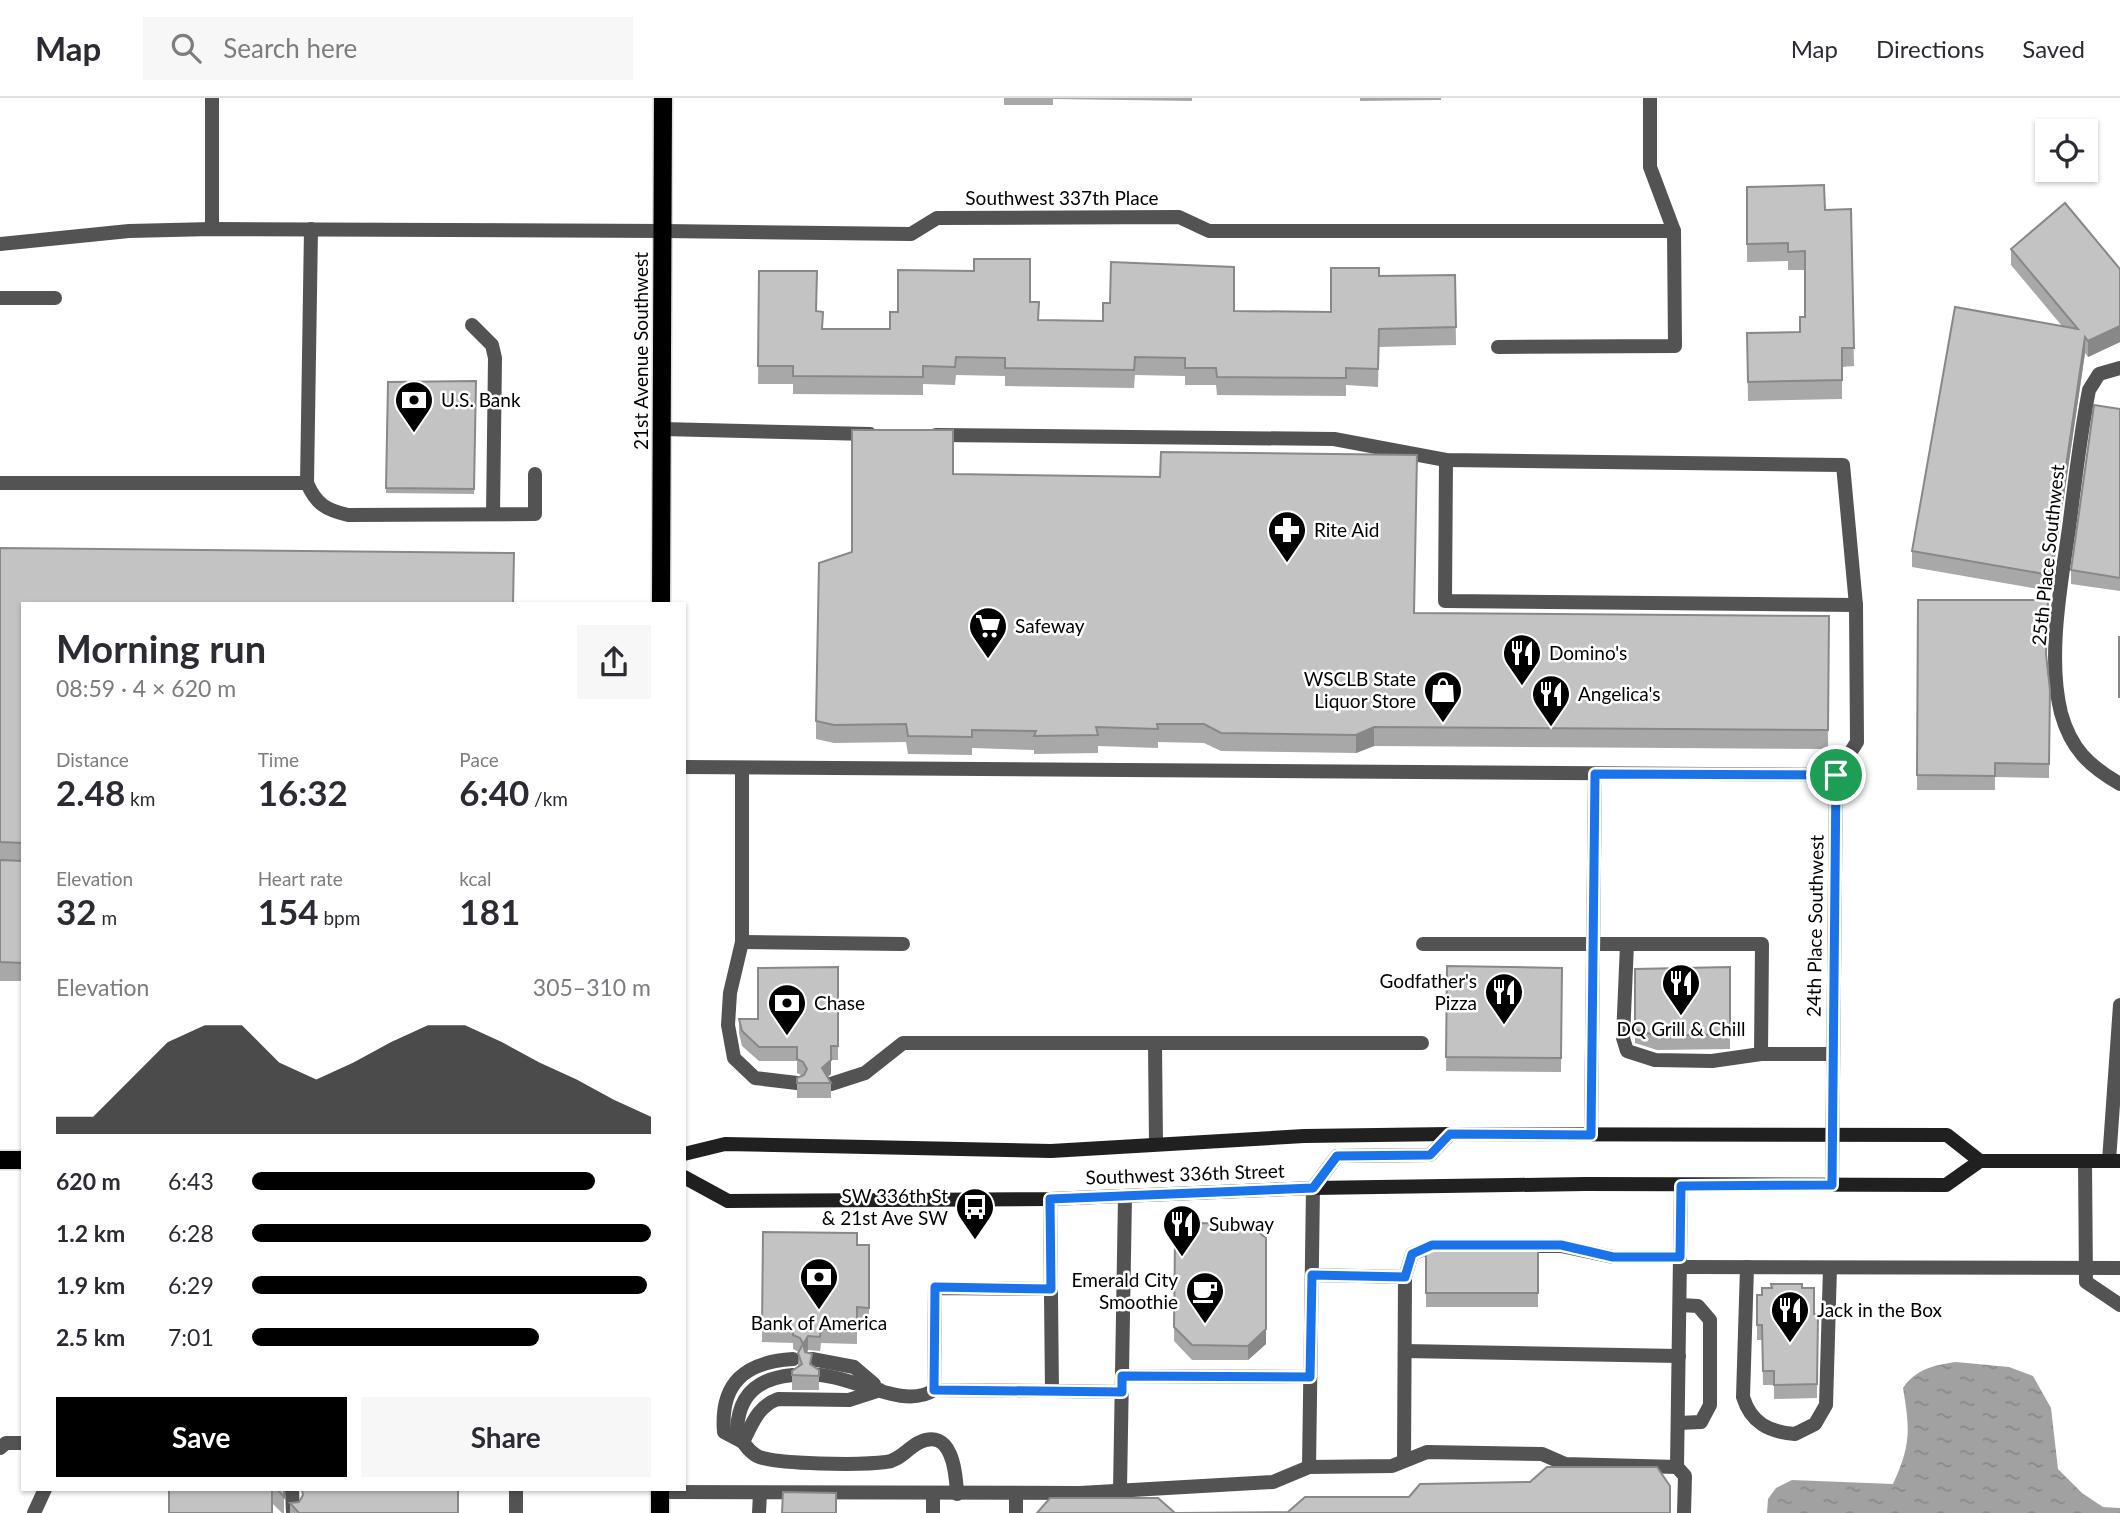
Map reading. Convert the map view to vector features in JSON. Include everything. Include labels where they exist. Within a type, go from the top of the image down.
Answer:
[{"type":"main road","name":"21st Avenue Southwest","points":[[661,602],[663,98]]},
{"type":"main road","name":"Southwest 336th Street","points":[[686,1154],[725,1144],[1051,1151],[1156,1144],[1450,1134],[1947,1135],[1980,1160],[1946,1185],[1585,1184],[1313,1188],[1050,1199],[728,1201],[686,1178]]},
{"type":"main road","points":[[1313,1188],[1337,1156],[1430,1155],[1450,1134]]},
{"type":"main road","points":[[0,1160],[21,1160]]},
{"type":"main road","points":[[1980,1160],[2115,1161]]},
{"type":"main road","points":[[660,1491],[660,1513]]},
{"type":"street","points":[[212,98],[212,229]]},
{"type":"street","points":[[1498,347],[1675,346],[1674,231],[1650,167],[1650,98]]},
{"type":"street","name":"Southwest 337th Place","points":[[0,244],[129,231],[212,229],[911,234],[937,218],[1179,217],[1209,231],[1674,231]]},
{"type":"street","points":[[311,229],[307,483],[313,498],[326,510],[348,515],[535,514],[535,474]]},
{"type":"street","points":[[0,298],[55,298]]},
{"type":"street","points":[[472,325],[492,345],[495,358],[493,514]]},
{"type":"street","name":"25th Place Southwest","points":[[2120,368],[2098,374],[2089,390],[2058,609],[2056,649],[2061,713],[2074,743],[2090,767],[2120,784]]},
{"type":"street","points":[[662,429],[891,435]]},
{"type":"street","points":[[686,767],[1836,775],[1857,742],[1856,605],[1843,465],[1446,460],[1334,439],[919,435]]},
{"type":"street","points":[[1446,460],[1445,601],[1856,605]]},
{"type":"street","points":[[0,483],[307,483]]},
{"type":"street","points":[[742,768],[742,942],[730,993],[728,1026],[734,1058],[755,1078],[797,1083]]},
{"type":"street","points":[[1591,1135],[1595,774]]},
{"type":"street","name":"24th Place Southwest","points":[[1832,1185],[1836,775]]},
{"type":"street","points":[[742,942],[903,944]]},
{"type":"street","points":[[1423,944],[1762,944],[1761,1054]]},
{"type":"street","points":[[1627,944],[1623,1038],[1627,1051],[1655,1060],[1712,1062],[1761,1054],[1833,1054]]},
{"type":"street","points":[[2115,1161],[2120,1005]]},
{"type":"street","points":[[831,1084],[865,1073],[903,1043],[1422,1043]]},
{"type":"street","points":[[1155,1043],[1156,1144]]},
{"type":"street","points":[[2085,1160],[2086,1282],[2120,1305]]},
{"type":"street","points":[[1681,1186],[1677,1467],[1685,1476],[1684,1513]]},
{"type":"street","points":[[1310,1467],[1313,1188]]},
{"type":"street","points":[[1120,1490],[1125,1197]]},
{"type":"street","points":[[1050,1199],[1052,1391]]},
{"type":"street","points":[[1404,1460],[1405,1277],[1412,1254],[1432,1245],[1561,1245],[1613,1257],[1747,1267],[2120,1268]]},
{"type":"street","points":[[1747,1267],[1743,1397],[1747,1408],[1762,1426],[1795,1434],[1815,1424],[1826,1405],[1830,1268]]},
{"type":"street","points":[[1312,1275],[1405,1277]]},
{"type":"street","points":[[934,1390],[935,1287],[1051,1289]]},
{"type":"street","points":[[1678,1423],[1701,1422],[1710,1405],[1710,1320],[1698,1306],[1680,1305]]},
{"type":"street","points":[[1405,1351],[1679,1356]]},
{"type":"street","points":[[743,1442],[724,1432],[724,1410],[730,1389],[737,1379],[755,1366],[793,1359]]},
{"type":"street","points":[[812,1359],[854,1367],[880,1390]]},
{"type":"street","points":[[793,1375],[765,1381],[749,1392],[738,1413],[737,1431],[743,1442],[756,1455],[776,1461],[886,1462],[916,1444],[934,1440],[946,1446],[956,1464],[957,1494]]},
{"type":"street","points":[[819,1375],[843,1377],[899,1397],[920,1397],[934,1390],[1122,1392]]},
{"type":"street","points":[[1122,1376],[1310,1377]]},
{"type":"street","points":[[743,1442],[761,1408],[778,1399],[849,1400],[880,1390]]},
{"type":"street","points":[[1,1445],[21,1443]]},
{"type":"street","points":[[660,1491],[1016,1494],[1120,1490],[1273,1482],[1310,1467],[1392,1466],[1427,1452],[1542,1454],[1565,1464],[1677,1467]]},
{"type":"street","points":[[34,1513],[44,1491]]},
{"type":"street","points":[[292,1491],[293,1513]]},
{"type":"street","points":[[516,1491],[516,1513]]},
{"type":"street","points":[[759,1513],[760,1493]]},
{"type":"street","points":[[933,1494],[933,1513]]},
{"type":"street","points":[[1016,1494],[1016,1513]]},
{"type":"water","points":[[1956,1362],[2009,1367],[2033,1376],[2051,1408],[2058,1469],[2082,1493],[2103,1507],[2120,1508],[2120,1513],[1767,1513],[1768,1499],[1776,1488],[1792,1480],[1893,1484],[1906,1448],[1907,1415],[1903,1388],[1914,1376],[1926,1369]]},
{"type":"building","points":[[1824,185],[1825,210],[1851,209],[1854,348],[1842,348],[1842,380],[1748,382],[1747,333],[1800,332],[1800,317],[1805,317],[1805,251],[1788,252],[1788,243],[1747,244],[1747,187]]},
{"type":"building","points":[[2065,203],[2120,269],[2120,326],[2088,341],[2085,337],[2050,575],[1912,551],[1955,307],[2078,329],[2011,249]]},
{"type":"building","points":[[974,259],[1030,259],[1030,302],[1039,302],[1038,320],[1103,321],[1103,303],[1110,303],[1111,262],[1234,267],[1234,311],[1331,312],[1331,268],[1379,268],[1379,276],[1455,275],[1456,327],[1379,329],[1378,369],[1346,368],[1346,378],[1217,377],[1216,368],[1185,368],[1185,358],[1135,357],[1134,370],[1005,368],[1005,358],[956,357],[955,367],[923,366],[923,377],[793,376],[793,366],[758,366],[759,271],[817,271],[816,311],[823,312],[822,329],[890,329],[890,312],[898,312],[898,270],[974,271]]},
{"type":"building","points":[[476,381],[474,489],[386,488],[388,382]]},
{"type":"building","points":[[2094,405],[2120,409],[2120,578],[2071,570]]},
{"type":"building","points":[[852,430],[953,430],[953,474],[1160,477],[1161,452],[1417,455],[1414,613],[1829,616],[1828,730],[1374,727],[1356,735],[1221,733],[1204,724],[1157,724],[1158,729],[1096,727],[1098,735],[1034,736],[1036,731],[972,730],[972,737],[908,736],[906,724],[834,725],[816,721],[819,563],[852,552]]},
{"type":"building","points":[[0,548],[514,553],[513,602],[21,602],[21,843],[0,842]]},
{"type":"building","points":[[1918,600],[2048,600],[2046,654],[2050,690],[2049,764],[1995,763],[1995,776],[1917,775]]},
{"type":"building","points":[[2120,637],[2120,697],[2119,697]]},
{"type":"building","points":[[0,860],[21,861],[21,963],[0,962]]},
{"type":"building","name":"Godfather's Pizza","points":[[1447,966],[1562,968],[1561,1058],[1446,1057]]},
{"type":"building","name":"Chase","points":[[838,967],[838,1046],[831,1046],[831,1060],[822,1068],[831,1083],[797,1083],[797,1078],[804,1075],[807,1069],[803,1062],[797,1059],[797,1047],[759,1047],[742,1031],[739,1019],[758,1019],[758,968]]},
{"type":"building","name":"DQ Grill & Chill","points":[[1730,967],[1730,1034],[1657,1036],[1635,1029],[1635,969]]},
{"type":"building","points":[[1191,1223],[1248,1224],[1266,1238],[1266,1329],[1248,1346],[1192,1345],[1174,1327],[1175,1239]]},
{"type":"building","name":"Bank of America","points":[[763,1232],[857,1233],[857,1245],[869,1245],[869,1308],[857,1307],[857,1329],[821,1329],[820,1337],[808,1336],[803,1344],[800,1338],[793,1335],[793,1329],[762,1328]]},
{"type":"building","points":[[1462,1241],[1495,1241],[1495,1246],[1538,1246],[1538,1293],[1426,1293],[1426,1247],[1462,1247]]},
{"type":"building","name":"Jack in the Box","points":[[1771,1284],[1802,1284],[1802,1288],[1814,1288],[1814,1314],[1818,1314],[1817,1384],[1774,1385],[1774,1371],[1763,1371],[1762,1325],[1757,1325],[1757,1295],[1762,1295],[1762,1288],[1772,1288]]},
{"type":"building","points":[[803,1344],[805,1352],[812,1354],[810,1364],[819,1370],[819,1376],[792,1375],[792,1371],[802,1364],[798,1353]]},
{"type":"building","points":[[1547,1467],[1657,1467],[1670,1486],[1670,1513],[1175,1513],[1288,1512],[1305,1497],[1409,1497],[1420,1484],[1530,1482]]},
{"type":"building","points":[[169,1491],[272,1491],[272,1513],[169,1513]]},
{"type":"building","points":[[302,1491],[458,1491],[458,1513],[299,1513],[290,1503],[299,1502]]},
{"type":"building","points":[[783,1492],[836,1493],[836,1513],[782,1513]]},
{"type":"building","points":[[1050,1498],[1158,1498],[1175,1513],[1037,1513]]},
{"type":"place","name":"U.S. Bank","points":[[414,434]]},
{"type":"place","name":"Rite Aid","points":[[1287,564]]},
{"type":"place","name":"Safeway","points":[[988,660]]},
{"type":"place","name":"Domino's","points":[[1522,687]]},
{"type":"place","name":"WSCLB State Liquor Store","points":[[1443,724]]},
{"type":"place","name":"Angelica's","points":[[1551,728]]},
{"type":"place","name":"DQ Grill & Chill","points":[[1681,1017]]},
{"type":"place","name":"Godfather's Pizza","points":[[1504,1026]]},
{"type":"place","name":"Chase","points":[[787,1037]]},
{"type":"place","name":"SW 336th St & 21st Ave SW","points":[[975,1241]]},
{"type":"place","name":"Subway","points":[[1182,1258]]},
{"type":"place","name":"Bank of America","points":[[819,1311]]},
{"type":"place","name":"Emerald City Smoothie","points":[[1205,1325]]},
{"type":"place","name":"Jack in the Box","points":[[1790,1344]]},
{"type":"route","points":[[1595,774],[1836,775],[1832,1185],[1681,1186],[1680,1257],[1613,1257],[1584,1248],[1561,1245],[1432,1245],[1422,1247],[1412,1254],[1407,1262],[1405,1277],[1312,1275],[1310,1377],[1122,1376],[1122,1392],[934,1390],[935,1287],[1051,1289],[1050,1199],[1313,1188],[1337,1156],[1430,1155],[1450,1134],[1591,1135],[1595,774]]}]
